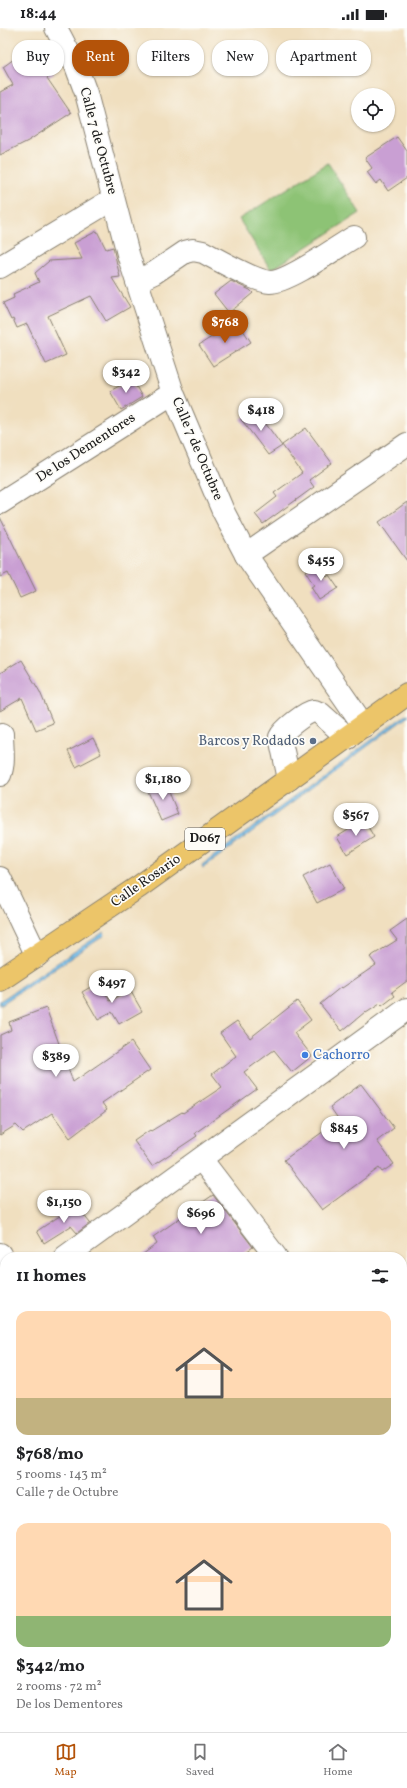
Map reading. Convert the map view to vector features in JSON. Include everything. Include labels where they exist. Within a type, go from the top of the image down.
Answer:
[{"type":"main road","name":"Calle Rosario","points":[[0,980],[37,956],[356,732],[407,694]]},
{"type":"street","name":"Calle 7 de Octubre","points":[[56,28],[76,66],[86,93],[113,199],[137,281],[173,393],[223,511],[246,555],[356,732]]},
{"type":"street","points":[[0,267],[113,199]]},
{"type":"street","points":[[137,281],[154,273],[185,252],[193,250],[203,252],[259,279],[271,282],[285,279],[354,237]]},
{"type":"street","name":"De los Dementores","points":[[0,503],[173,393]]},
{"type":"street","points":[[246,555],[407,444]]},
{"type":"street","points":[[289,779],[280,737],[282,732],[293,724],[309,713],[315,711],[356,732]]},
{"type":"street","points":[[0,775],[3,760],[2,734]]},
{"type":"street","points":[[0,878],[37,956]]},
{"type":"street","points":[[72,1252],[407,1009]]},
{"type":"street","points":[[201,1159],[272,1252]]},
{"type":"green space","points":[[328,163],[360,213],[271,270],[239,219]]},
{"type":"water","points":[[407,714],[407,717],[203,868],[202,865]]},
{"type":"water","points":[[104,932],[105,935],[0,1005],[0,1001]]},
{"type":"building","points":[[12,60],[12,76],[50,76],[47,78],[71,113],[28,141],[0,155],[0,92],[13,85],[3,67]]},
{"type":"building","points":[[397,137],[407,151],[407,178],[388,191],[381,180],[376,184],[367,172],[372,168],[365,158]]},
{"type":"building","points":[[97,231],[106,249],[113,247],[120,277],[112,278],[130,307],[106,321],[91,296],[48,316],[66,355],[46,364],[27,324],[17,328],[13,319],[11,320],[3,303],[14,298],[13,294],[39,282],[35,273],[49,261],[82,259],[74,243]]},
{"type":"building","points":[[231,281],[253,293],[229,313],[214,294]]},
{"type":"building","points":[[237,321],[251,342],[213,366],[199,345]]},
{"type":"building","points":[[132,379],[142,397],[121,410],[110,391]]},
{"type":"building","points":[[255,409],[282,446],[268,455],[241,419]]},
{"type":"building","points":[[306,428],[332,463],[309,480],[314,487],[263,524],[255,514],[277,497],[274,493],[302,473],[282,445]]},
{"type":"building","points":[[407,502],[407,561],[379,522]]},
{"type":"building","points":[[0,517],[36,591],[20,598],[8,573],[0,577]]},
{"type":"building","points":[[318,563],[327,577],[329,575],[338,588],[319,600],[311,587],[314,585],[305,571]]},
{"type":"building","points":[[21,660],[40,692],[53,723],[36,730],[22,698],[0,711],[0,673]]},
{"type":"building","points":[[93,738],[101,754],[76,767],[68,751]]},
{"type":"building","points":[[165,782],[178,814],[161,821],[147,789]]},
{"type":"building","points":[[364,820],[374,837],[347,854],[337,837]]},
{"type":"building","points":[[330,863],[344,889],[317,903],[303,877]]},
{"type":"building","points":[[407,919],[407,981],[392,992],[395,996],[382,1006],[380,1004],[366,1013],[365,1012],[342,1031],[320,1004],[341,987],[342,988],[376,965],[370,957],[397,940],[390,931]]},
{"type":"building","points":[[99,982],[110,1001],[130,990],[142,1011],[119,1024],[112,1012],[98,1020],[82,992]]},
{"type":"building","points":[[297,1001],[311,1020],[294,1033],[312,1056],[292,1072],[274,1050],[244,1072],[257,1089],[195,1133],[197,1136],[152,1166],[134,1141],[150,1130],[151,1131],[182,1112],[183,1113],[222,1087],[212,1074],[236,1056],[220,1033],[237,1021],[250,1038]]},
{"type":"building","points":[[46,1008],[73,1082],[131,1042],[150,1070],[102,1103],[107,1110],[70,1138],[52,1113],[23,1132],[16,1125],[0,1135],[0,1035],[11,1030],[9,1022]]},
{"type":"building","points":[[361,1084],[394,1128],[377,1141],[394,1164],[382,1172],[379,1168],[322,1210],[284,1160],[339,1120],[330,1107]]},
{"type":"building","points":[[213,1195],[253,1247],[246,1252],[146,1252],[157,1244],[153,1237]]},
{"type":"building","points":[[76,1205],[90,1223],[77,1233],[71,1226],[44,1243],[37,1231]]},
{"type":"place","name":"Barcos y Rodados","points":[[313,741]]},
{"type":"place","name":"Cachorro","points":[[305,1055]]}]
